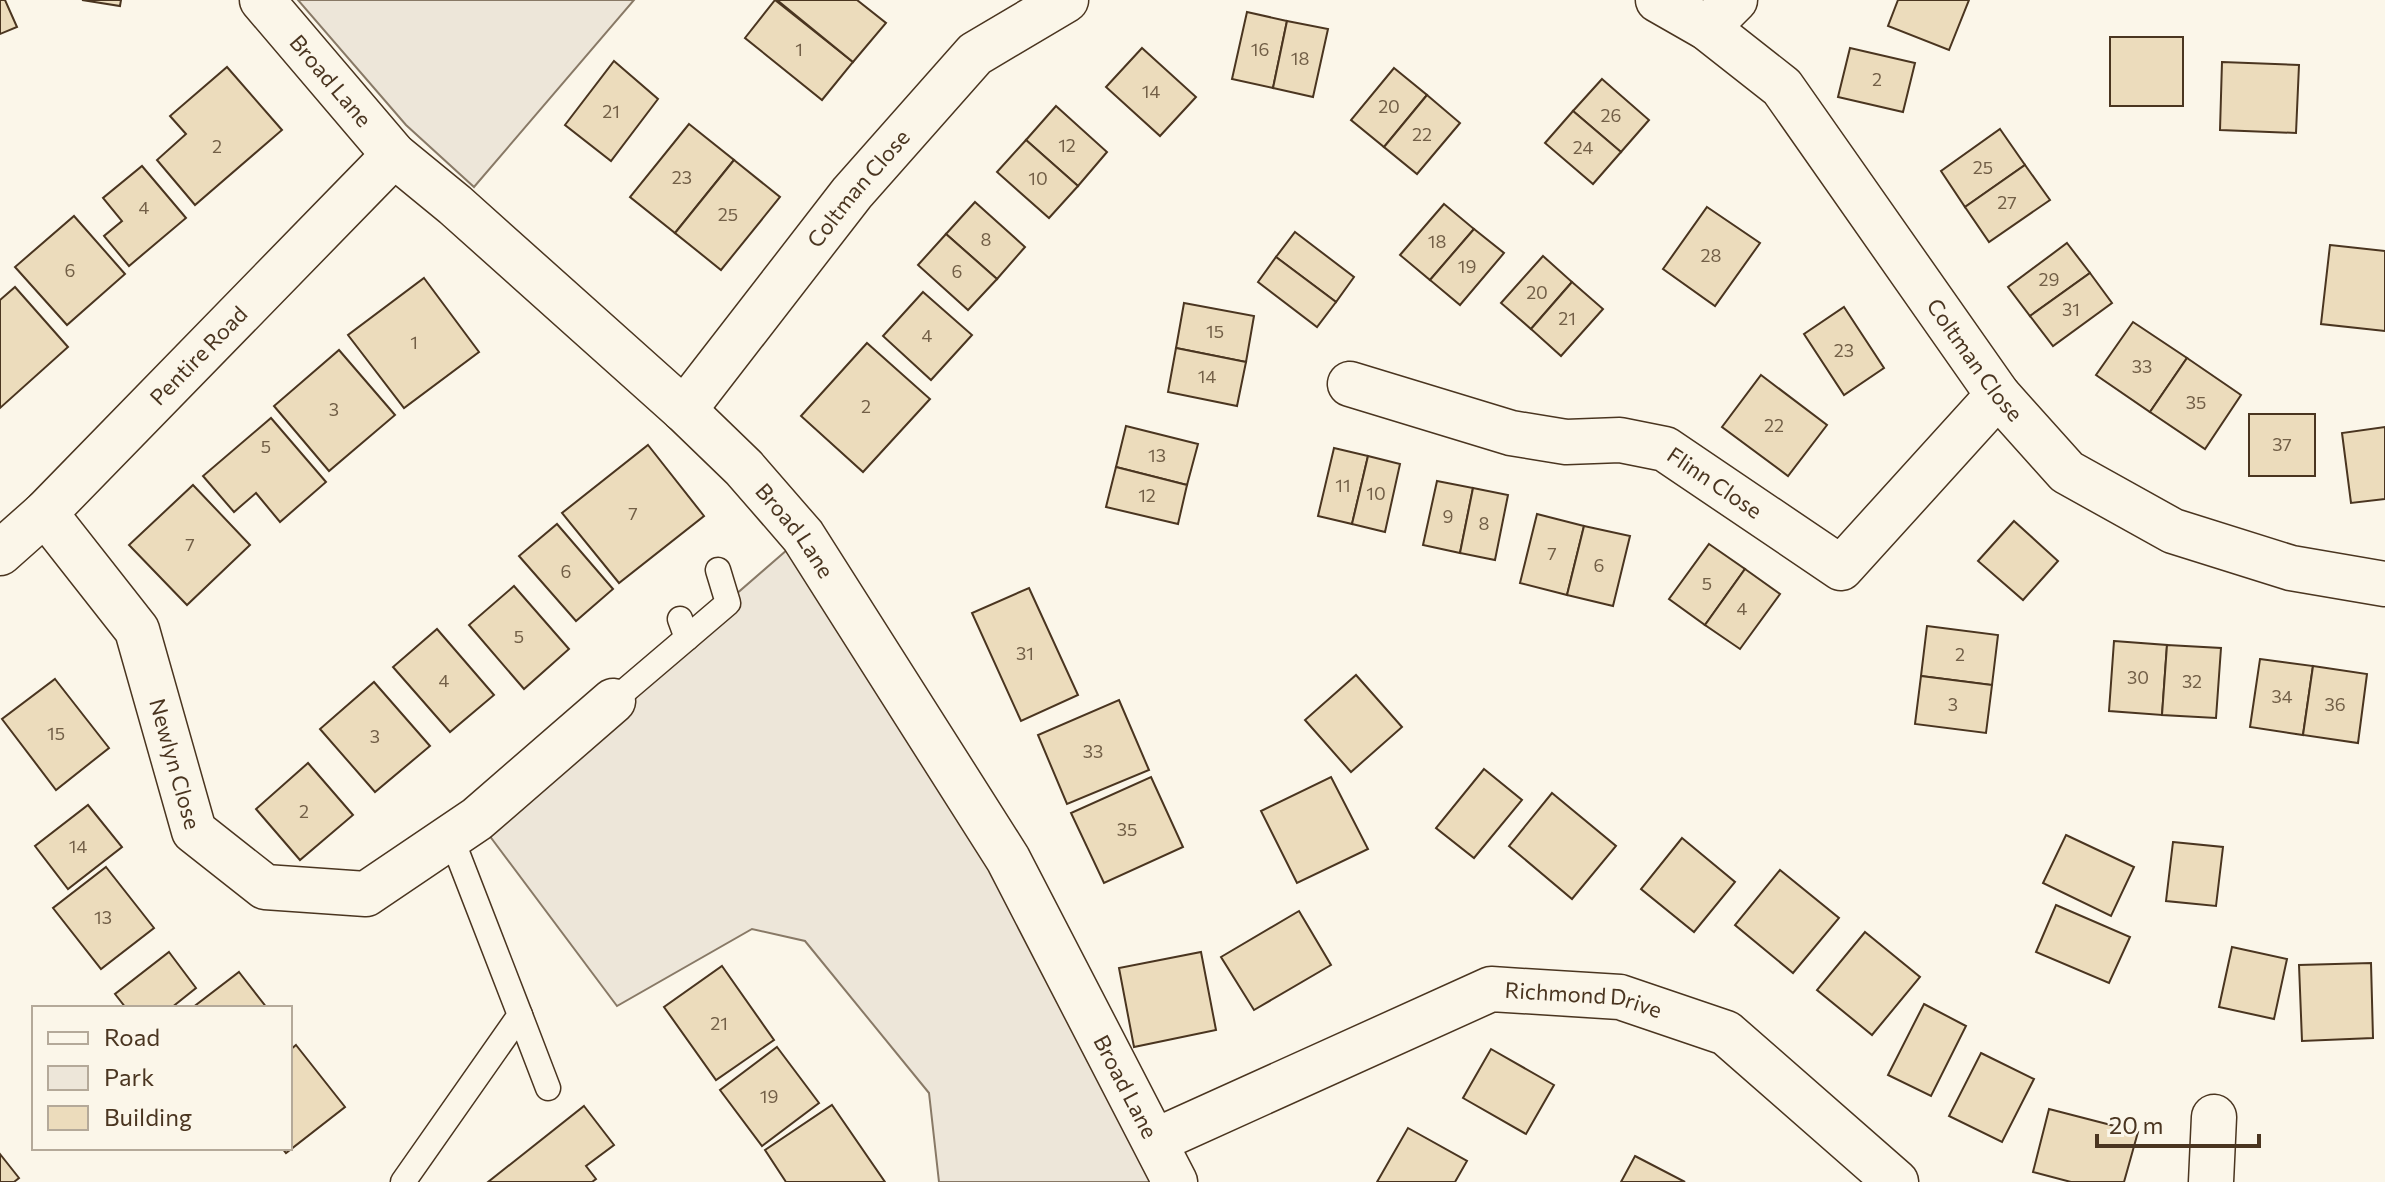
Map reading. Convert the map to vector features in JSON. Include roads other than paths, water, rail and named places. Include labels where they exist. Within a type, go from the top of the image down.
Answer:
[{"type":"street","name":"Broad Lane","points":[[262,0],[394,155],[455,205],[684,410],[744,468],[803,536],[1008,859],[1175,1182]]},
{"type":"street","name":"Coltman Close","points":[[684,410],[852,193],[975,54],[1066,0]]},
{"type":"street","name":"Coltman Close","points":[[1658,0],[1721,14],[1782,87],[1998,395],[2067,472],[2173,531],[2291,568],[2385,584]]},
{"type":"street","name":"Pentire Road","points":[[0,553],[45,513],[394,155]]},
{"type":"street","name":"Flinn Close","points":[[1350,384],[1511,433],[1566,442],[1620,440],[1665,449],[1841,568],[1998,395]]},
{"type":"street","name":"Newlyn Close","points":[[45,513],[137,630],[194,831],[265,887],[366,894],[477,819],[613,701]]},
{"type":"street","name":"Richmond Drive","points":[[1155,1141],[1491,989],[1620,997],[1726,1033],[1893,1181]]},
{"type":"street","points":[[2211,1182],[2214,1117]]},
{"type":"lane","points":[[613,701],[684,629],[728,603],[718,570]]},
{"type":"lane","points":[[451,837],[548,1088]]},
{"type":"lane","points":[[403,1182],[520,1015]]}]
